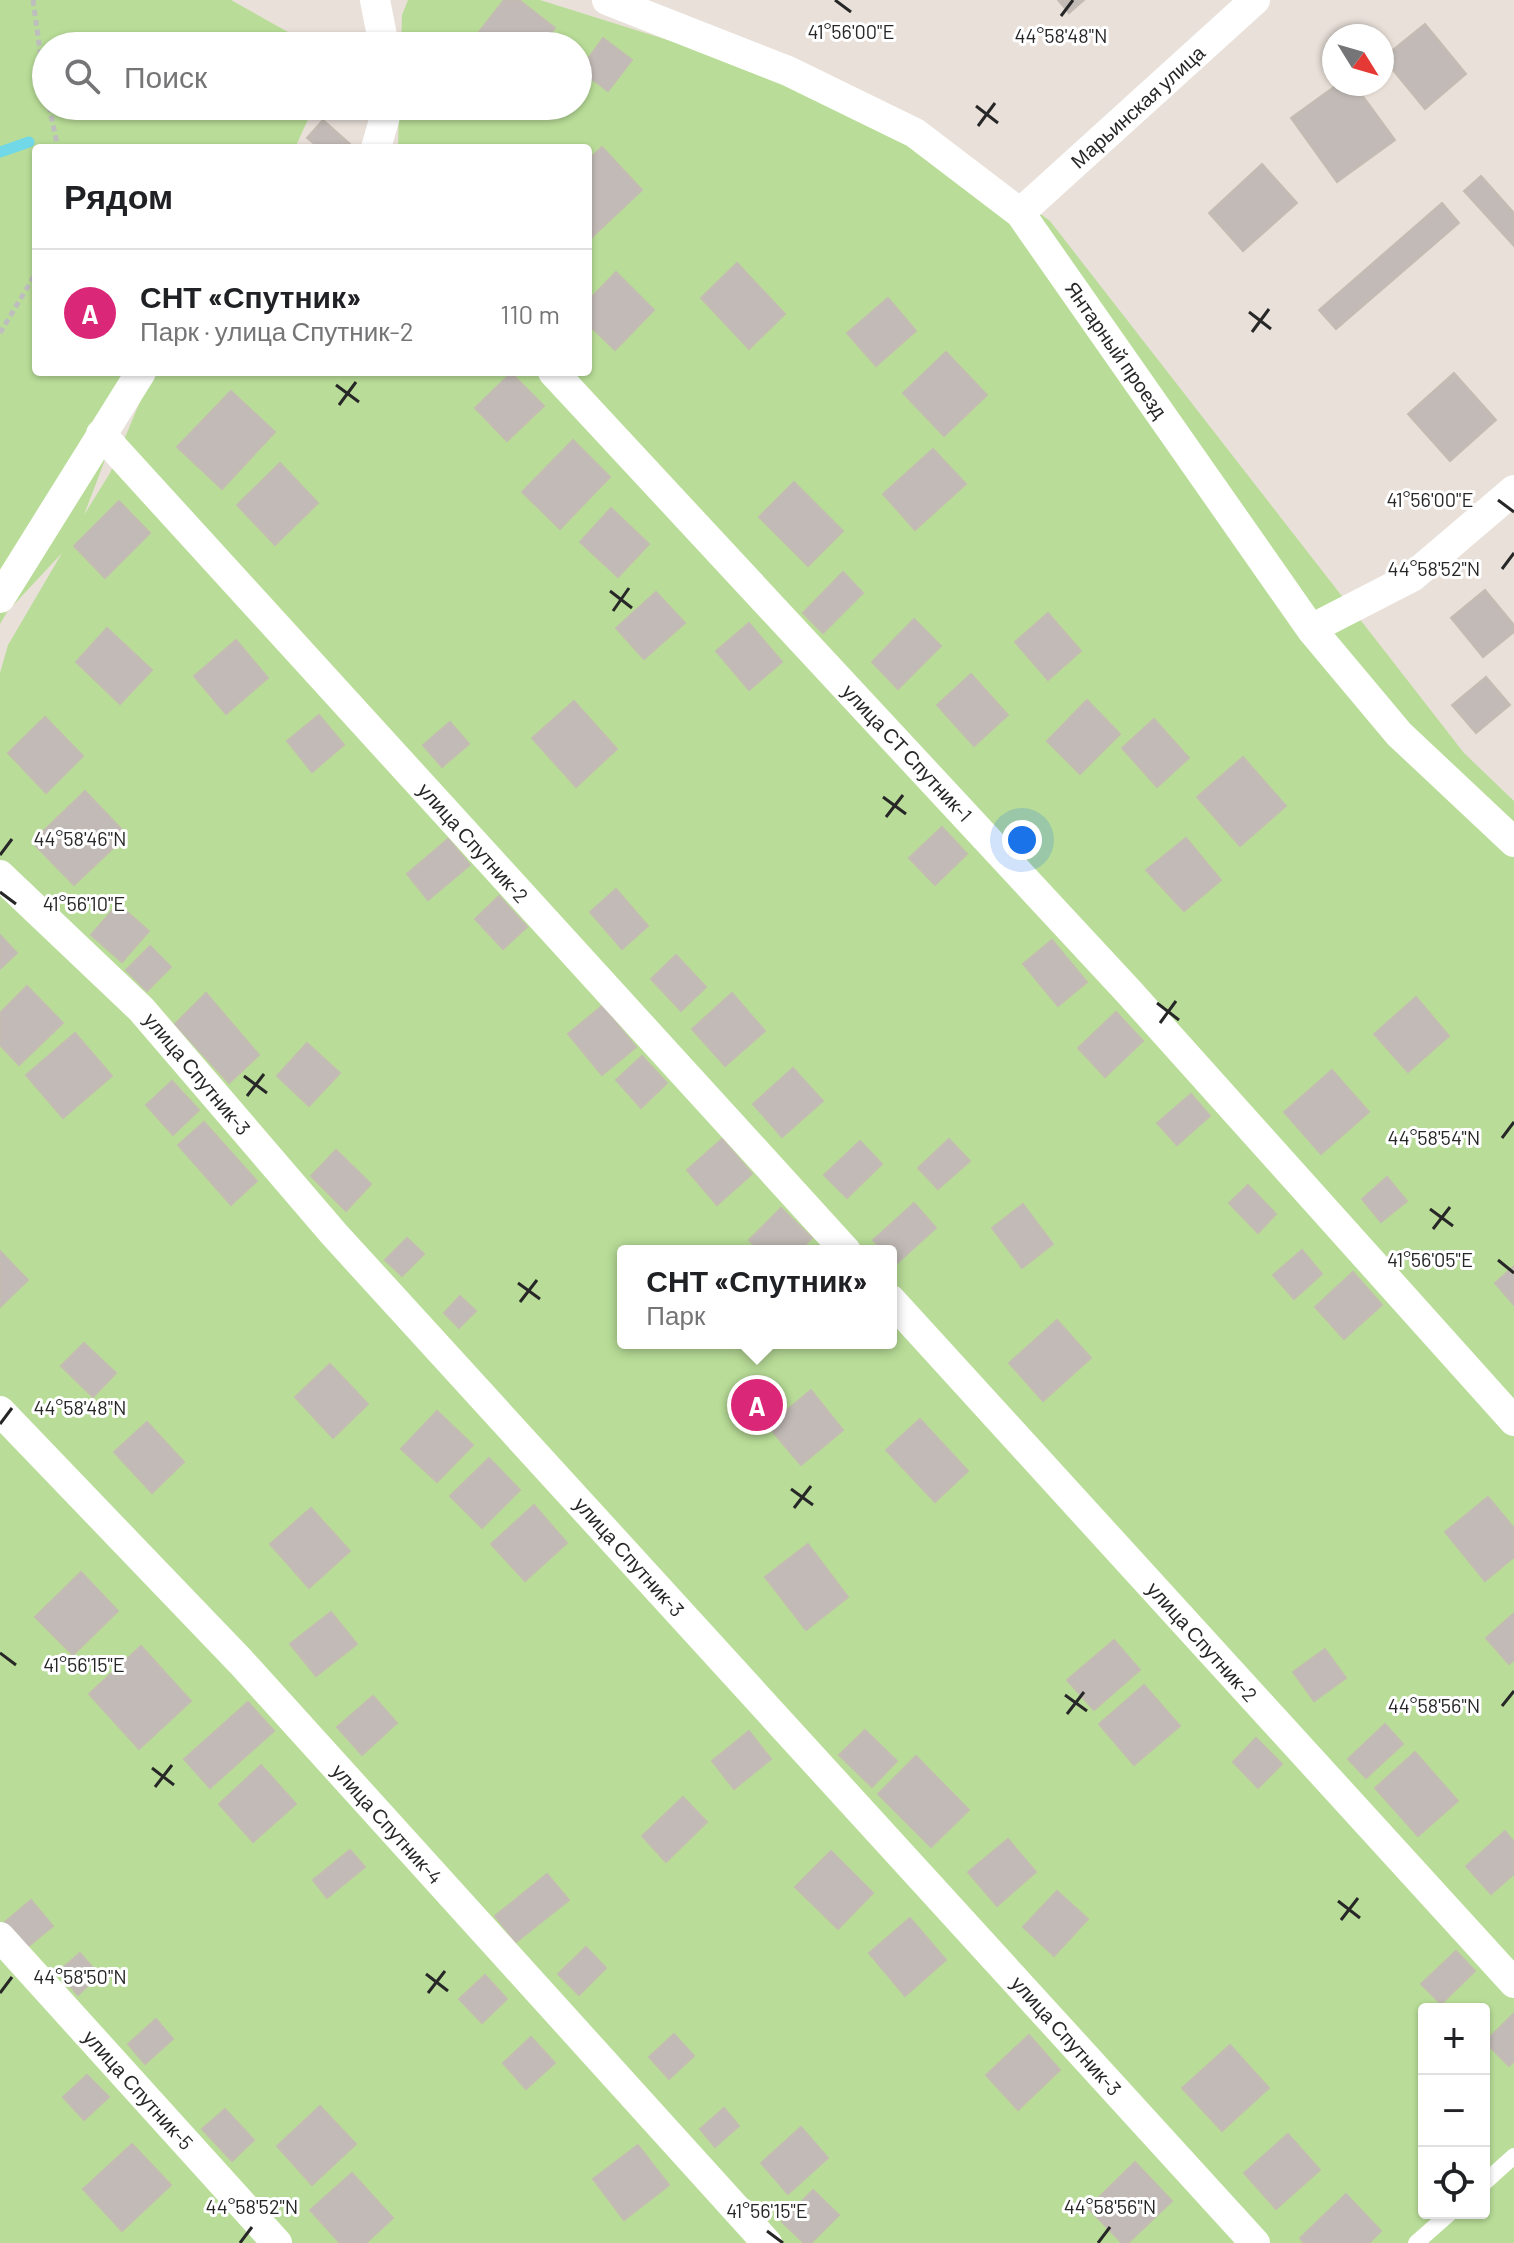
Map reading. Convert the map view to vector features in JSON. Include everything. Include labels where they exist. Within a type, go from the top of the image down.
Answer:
[{"type":"street","points":[[375,0],[381,32]]},
{"type":"street","name":"Янтарный проезд","points":[[607,0],[788,71],[915,133],[1020,213],[1311,629],[1399,734],[1514,842]]},
{"type":"street","name":"Марьинская улица","points":[[1020,213],[1255,0]]},
{"type":"street","points":[[377,144],[384,120]]},
{"type":"street","points":[[0,598],[138,376]]},
{"type":"street","name":"улица СТ Спутник-1","points":[[557,376],[1118,981],[1514,1421]]},
{"type":"street","name":"улица Спутник-2","points":[[101,434],[841,1245]]},
{"type":"street","points":[[1311,629],[1412,577],[1514,490]]},
{"type":"street","name":"улица Спутник-3","points":[[0,875],[141,1009],[344,1246],[1255,2243]]},
{"type":"street","name":"улица Спутник-2","points":[[897,1307],[1514,1983]]},
{"type":"street","name":"улица Спутник-4","points":[[0,1411],[241,1662],[767,2243]]},
{"type":"street","name":"улица Спутник-5","points":[[0,1937],[277,2243]]},
{"type":"lane","points":[[1490,2178],[1514,2156]]},
{"type":"lane","points":[[1416,2243],[1443,2219]]},
{"type":"path","points":[[33,0],[37,32]]},
{"type":"path","points":[[52,120],[57,144]]},
{"type":"path","points":[[0,333],[32,280]]},
{"type":"green space","points":[[0,0],[231,0],[288,32],[32,32],[32,120],[308,120],[297,144],[32,144],[32,376],[137,376],[84,515],[110,473],[152,376],[592,376],[592,144],[398,144],[399,120],[592,120],[592,32],[401,32],[402,15],[408,0],[540,0],[904,114],[1050,221],[1464,753],[1514,801],[1514,2243],[0,2243],[0,673],[8,645],[62,553],[7,612],[0,624]]},
{"type":"building","points":[[504,0],[519,0],[555,28],[552,32],[479,32]]},
{"type":"building","points":[[1058,0],[1084,0],[1069,13]]},
{"type":"building","points":[[1425,24],[1466,74],[1425,109],[1394,71],[1394,49]]},
{"type":"building","points":[[603,38],[632,60],[608,91],[592,79],[592,53]]},
{"type":"building","points":[[1322,96],[1363,96],[1395,140],[1337,182],[1291,118]]},
{"type":"building","points":[[323,120],[350,144],[314,144],[307,138]]},
{"type":"building","points":[[602,147],[642,190],[592,237],[592,156]]},
{"type":"building","points":[[1262,164],[1297,203],[1243,251],[1209,213]]},
{"type":"building","points":[[1481,176],[1514,213],[1514,246],[1464,191]]},
{"type":"building","points":[[1442,203],[1459,223],[1336,329],[1319,310]]},
{"type":"building","points":[[737,263],[785,314],[749,349],[701,298]]},
{"type":"building","points":[[616,272],[654,310],[615,350],[592,328],[592,297]]},
{"type":"building","points":[[888,298],[916,331],[876,366],[847,333]]},
{"type":"building","points":[[946,352],[987,395],[944,436],[903,393]]},
{"type":"building","points":[[1454,373],[1496,420],[1450,461],[1408,414]]},
{"type":"building","points":[[508,376],[514,376],[544,406],[507,441],[475,408]]},
{"type":"building","points":[[231,391],[275,432],[222,489],[177,447]]},
{"type":"building","points":[[573,440],[610,477],[560,529],[522,492]]},
{"type":"building","points":[[933,449],[966,484],[915,530],[883,494]]},
{"type":"building","points":[[280,463],[318,503],[275,545],[237,505]]},
{"type":"building","points":[[794,482],[843,531],[808,566],[759,517]]},
{"type":"building","points":[[119,501],[150,533],[105,578],[74,546]]},
{"type":"building","points":[[611,508],[649,544],[618,577],[580,542]]},
{"type":"building","points":[[843,572],[863,593],[823,633],[803,613]]},
{"type":"building","points":[[1485,590],[1514,625],[1514,632],[1483,657],[1451,618]]},
{"type":"building","points":[[656,592],[685,623],[644,659],[616,628]]},
{"type":"building","points":[[1048,613],[1081,651],[1048,680],[1015,642]]},
{"type":"building","points":[[914,619],[941,646],[898,689],[872,662]]},
{"type":"building","points":[[749,623],[782,662],[749,690],[716,651]]},
{"type":"building","points":[[107,628],[152,670],[120,704],[76,662]]},
{"type":"building","points":[[236,640],[268,678],[226,714],[194,676]]},
{"type":"building","points":[[971,674],[1008,715],[974,746],[937,705]]},
{"type":"building","points":[[1486,677],[1510,705],[1476,733],[1452,705]]},
{"type":"building","points":[[1087,700],[1120,734],[1080,774],[1047,741]]},
{"type":"building","points":[[574,701],[617,749],[576,787],[532,738]]},
{"type":"building","points":[[319,715],[344,745],[312,772],[287,741]]},
{"type":"building","points":[[45,717],[83,756],[46,793],[8,753]]},
{"type":"building","points":[[1154,719],[1189,758],[1157,787],[1122,748]]},
{"type":"building","points":[[450,722],[469,744],[442,767],[423,745]]},
{"type":"building","points":[[1243,757],[1286,806],[1240,846],[1197,797]]},
{"type":"building","points":[[85,791],[127,835],[74,885],[32,842]]},
{"type":"building","points":[[942,827],[967,854],[935,885],[909,858]]},
{"type":"building","points":[[1186,838],[1221,880],[1184,911],[1146,870]]},
{"type":"building","points":[[448,839],[470,865],[428,900],[407,874]]},
{"type":"building","points":[[616,889],[648,926],[622,949],[590,912]]},
{"type":"building","points":[[499,896],[527,927],[503,949],[475,919]]},
{"type":"building","points":[[118,904],[149,931],[122,962],[91,935]]},
{"type":"building","points":[[0,935],[17,953],[0,969]]},
{"type":"building","points":[[1052,940],[1087,982],[1058,1006],[1023,964]]},
{"type":"building","points":[[150,946],[171,967],[147,991],[126,970]]},
{"type":"building","points":[[676,955],[706,987],[681,1011],[651,979]]},
{"type":"building","points":[[27,986],[63,1023],[19,1065],[0,1045],[0,1013]]},
{"type":"building","points":[[206,993],[259,1055],[229,1083],[175,1024]]},
{"type":"building","points":[[732,993],[765,1031],[725,1066],[692,1029]]},
{"type":"building","points":[[1416,997],[1449,1036],[1408,1072],[1374,1034]]},
{"type":"building","points":[[602,1006],[636,1047],[602,1075],[568,1034]]},
{"type":"building","points":[[1116,1012],[1143,1041],[1105,1077],[1078,1048]]},
{"type":"building","points":[[75,1033],[112,1076],[63,1118],[26,1075]]},
{"type":"building","points":[[307,1043],[340,1073],[309,1106],[277,1076]]},
{"type":"building","points":[[642,1056],[667,1083],[641,1108],[616,1080]]},
{"type":"building","points":[[793,1068],[823,1101],[782,1137],[753,1104]]},
{"type":"building","points":[[1332,1070],[1369,1112],[1321,1154],[1284,1112]]},
{"type":"building","points":[[172,1081],[199,1110],[173,1135],[146,1105]]},
{"type":"building","points":[[1191,1094],[1210,1116],[1177,1145],[1157,1123]]},
{"type":"building","points":[[204,1122],[257,1181],[231,1205],[178,1145]]},
{"type":"building","points":[[722,1139],[752,1174],[717,1205],[687,1170]]},
{"type":"building","points":[[949,1139],[970,1161],[938,1189],[918,1168]]},
{"type":"building","points":[[860,1141],[882,1164],[847,1198],[824,1175]]},
{"type":"building","points":[[336,1150],[371,1184],[346,1211],[311,1176]]},
{"type":"building","points":[[1387,1177],[1407,1201],[1381,1222],[1362,1199]]},
{"type":"building","points":[[1248,1185],[1276,1214],[1258,1233],[1229,1203]]},
{"type":"building","points":[[914,1203],[936,1228],[897,1263],[897,1245],[878,1245],[873,1240]]},
{"type":"building","points":[[1023,1204],[1053,1244],[1022,1268],[992,1228]]},
{"type":"building","points":[[781,1208],[812,1238],[805,1245],[754,1245],[749,1240]]},
{"type":"building","points":[[407,1238],[424,1254],[402,1276],[385,1260]]},
{"type":"building","points":[[1302,1250],[1322,1274],[1294,1299],[1273,1275]]},
{"type":"building","points":[[0,1251],[28,1280],[0,1307]]},
{"type":"building","points":[[1514,1266],[1514,1305],[1495,1283]]},
{"type":"building","points":[[1353,1272],[1382,1305],[1344,1339],[1315,1307]]},
{"type":"building","points":[[460,1296],[476,1311],[459,1328],[444,1313]]},
{"type":"building","points":[[1057,1320],[1091,1358],[1043,1401],[1009,1363]]},
{"type":"building","points":[[84,1343],[116,1373],[93,1397],[61,1366]]},
{"type":"building","points":[[330,1364],[368,1404],[333,1438],[295,1397]]},
{"type":"building","points":[[811,1390],[843,1430],[801,1465],[768,1426]]},
{"type":"building","points":[[437,1411],[473,1445],[437,1482],[401,1449]]},
{"type":"building","points":[[920,1419],[968,1471],[935,1502],[886,1450]]},
{"type":"building","points":[[147,1422],[184,1462],[152,1493],[114,1452]]},
{"type":"building","points":[[489,1458],[520,1490],[482,1528],[450,1496]]},
{"type":"building","points":[[1488,1497],[1514,1528],[1514,1557],[1485,1581],[1445,1532]]},
{"type":"building","points":[[534,1505],[567,1543],[525,1581],[491,1544]]},
{"type":"building","points":[[311,1508],[350,1551],[309,1588],[270,1544]]},
{"type":"building","points":[[808,1544],[848,1597],[806,1630],[765,1577]]},
{"type":"building","points":[[81,1572],[118,1611],[73,1655],[35,1617]]},
{"type":"building","points":[[331,1612],[357,1644],[316,1676],[290,1644]]},
{"type":"building","points":[[1514,1613],[1514,1660],[1509,1664],[1486,1638]]},
{"type":"building","points":[[1114,1640],[1140,1670],[1094,1710],[1067,1680]]},
{"type":"building","points":[[141,1646],[191,1701],[139,1749],[89,1694]]},
{"type":"building","points":[[1325,1649],[1346,1678],[1314,1701],[1293,1672]]},
{"type":"building","points":[[1144,1685],[1180,1726],[1134,1765],[1099,1724]]},
{"type":"building","points":[[373,1696],[397,1723],[362,1755],[337,1727]]},
{"type":"building","points":[[248,1702],[274,1731],[210,1788],[184,1759]]},
{"type":"building","points":[[1385,1724],[1403,1744],[1366,1778],[1348,1759]]},
{"type":"building","points":[[865,1730],[897,1761],[872,1787],[839,1755]]},
{"type":"building","points":[[749,1731],[771,1759],[734,1789],[712,1761]]},
{"type":"building","points":[[1256,1738],[1282,1764],[1258,1788],[1233,1762]]},
{"type":"building","points":[[1415,1752],[1458,1801],[1418,1836],[1375,1788]]},
{"type":"building","points":[[916,1756],[969,1810],[931,1847],[878,1794]]},
{"type":"building","points":[[261,1765],[296,1804],[253,1842],[219,1804]]},
{"type":"building","points":[[683,1797],[707,1822],[666,1862],[642,1836]]},
{"type":"building","points":[[1505,1831],[1514,1842],[1514,1874],[1491,1894],[1466,1866]]},
{"type":"building","points":[[1008,1839],[1036,1872],[997,1906],[968,1872]]},
{"type":"building","points":[[350,1850],[365,1867],[327,1898],[313,1880]]},
{"type":"building","points":[[831,1851],[873,1893],[838,1929],[795,1887]]},
{"type":"building","points":[[547,1874],[569,1900],[516,1942],[495,1916]]},
{"type":"building","points":[[1057,1891],[1088,1919],[1054,1956],[1023,1927]]},
{"type":"building","points":[[31,1900],[53,1926],[26,1948],[5,1922]]},
{"type":"building","points":[[910,1918],[946,1960],[905,1996],[869,1953]]},
{"type":"building","points":[[586,1947],[606,1968],[579,1995],[558,1974]]},
{"type":"building","points":[[1456,1951],[1475,1971],[1442,2003],[1421,1984]]},
{"type":"building","points":[[80,1953],[99,1975],[78,1995],[58,1972]]},
{"type":"building","points":[[485,1975],[507,1999],[482,2023],[459,1999]]},
{"type":"building","points":[[1513,2014],[1514,2061],[1509,2066],[1490,2047],[1490,2037]]},
{"type":"building","points":[[156,2019],[173,2039],[145,2064],[128,2044]]},
{"type":"building","points":[[674,2034],[694,2056],[669,2079],[649,2057]]},
{"type":"building","points":[[1029,2035],[1060,2070],[1018,2110],[986,2075]]},
{"type":"building","points":[[531,2037],[555,2063],[526,2089],[503,2063]]},
{"type":"building","points":[[1230,2045],[1269,2088],[1222,2131],[1182,2088]]},
{"type":"building","points":[[87,2075],[109,2097],[84,2120],[63,2097]]},
{"type":"building","points":[[320,2106],[356,2144],[312,2185],[277,2146]]},
{"type":"building","points":[[724,2108],[739,2126],[715,2147],[700,2129]]},
{"type":"building","points":[[225,2109],[254,2140],[232,2161],[202,2129]]},
{"type":"building","points":[[801,2127],[828,2158],[788,2194],[761,2163]]},
{"type":"building","points":[[1288,2134],[1320,2170],[1276,2209],[1244,2173]]},
{"type":"building","points":[[132,2144],[171,2185],[122,2231],[83,2189]]},
{"type":"building","points":[[638,2145],[669,2185],[624,2220],[593,2179]]},
{"type":"building","points":[[1135,2162],[1172,2201],[1128,2243],[1122,2243],[1088,2208]]},
{"type":"building","points":[[352,2173],[393,2218],[366,2243],[340,2243],[310,2210]]},
{"type":"building","points":[[813,2190],[839,2215],[811,2243],[804,2243],[782,2222]]},
{"type":"building","points":[[1346,2194],[1381,2231],[1369,2243],[1304,2243],[1300,2238]]},
{"type":"waterway","points":[[0,152],[29,142]]},
{"type":"place","name":"СНТ «Спутник»","points":[[757,1405]]}]
